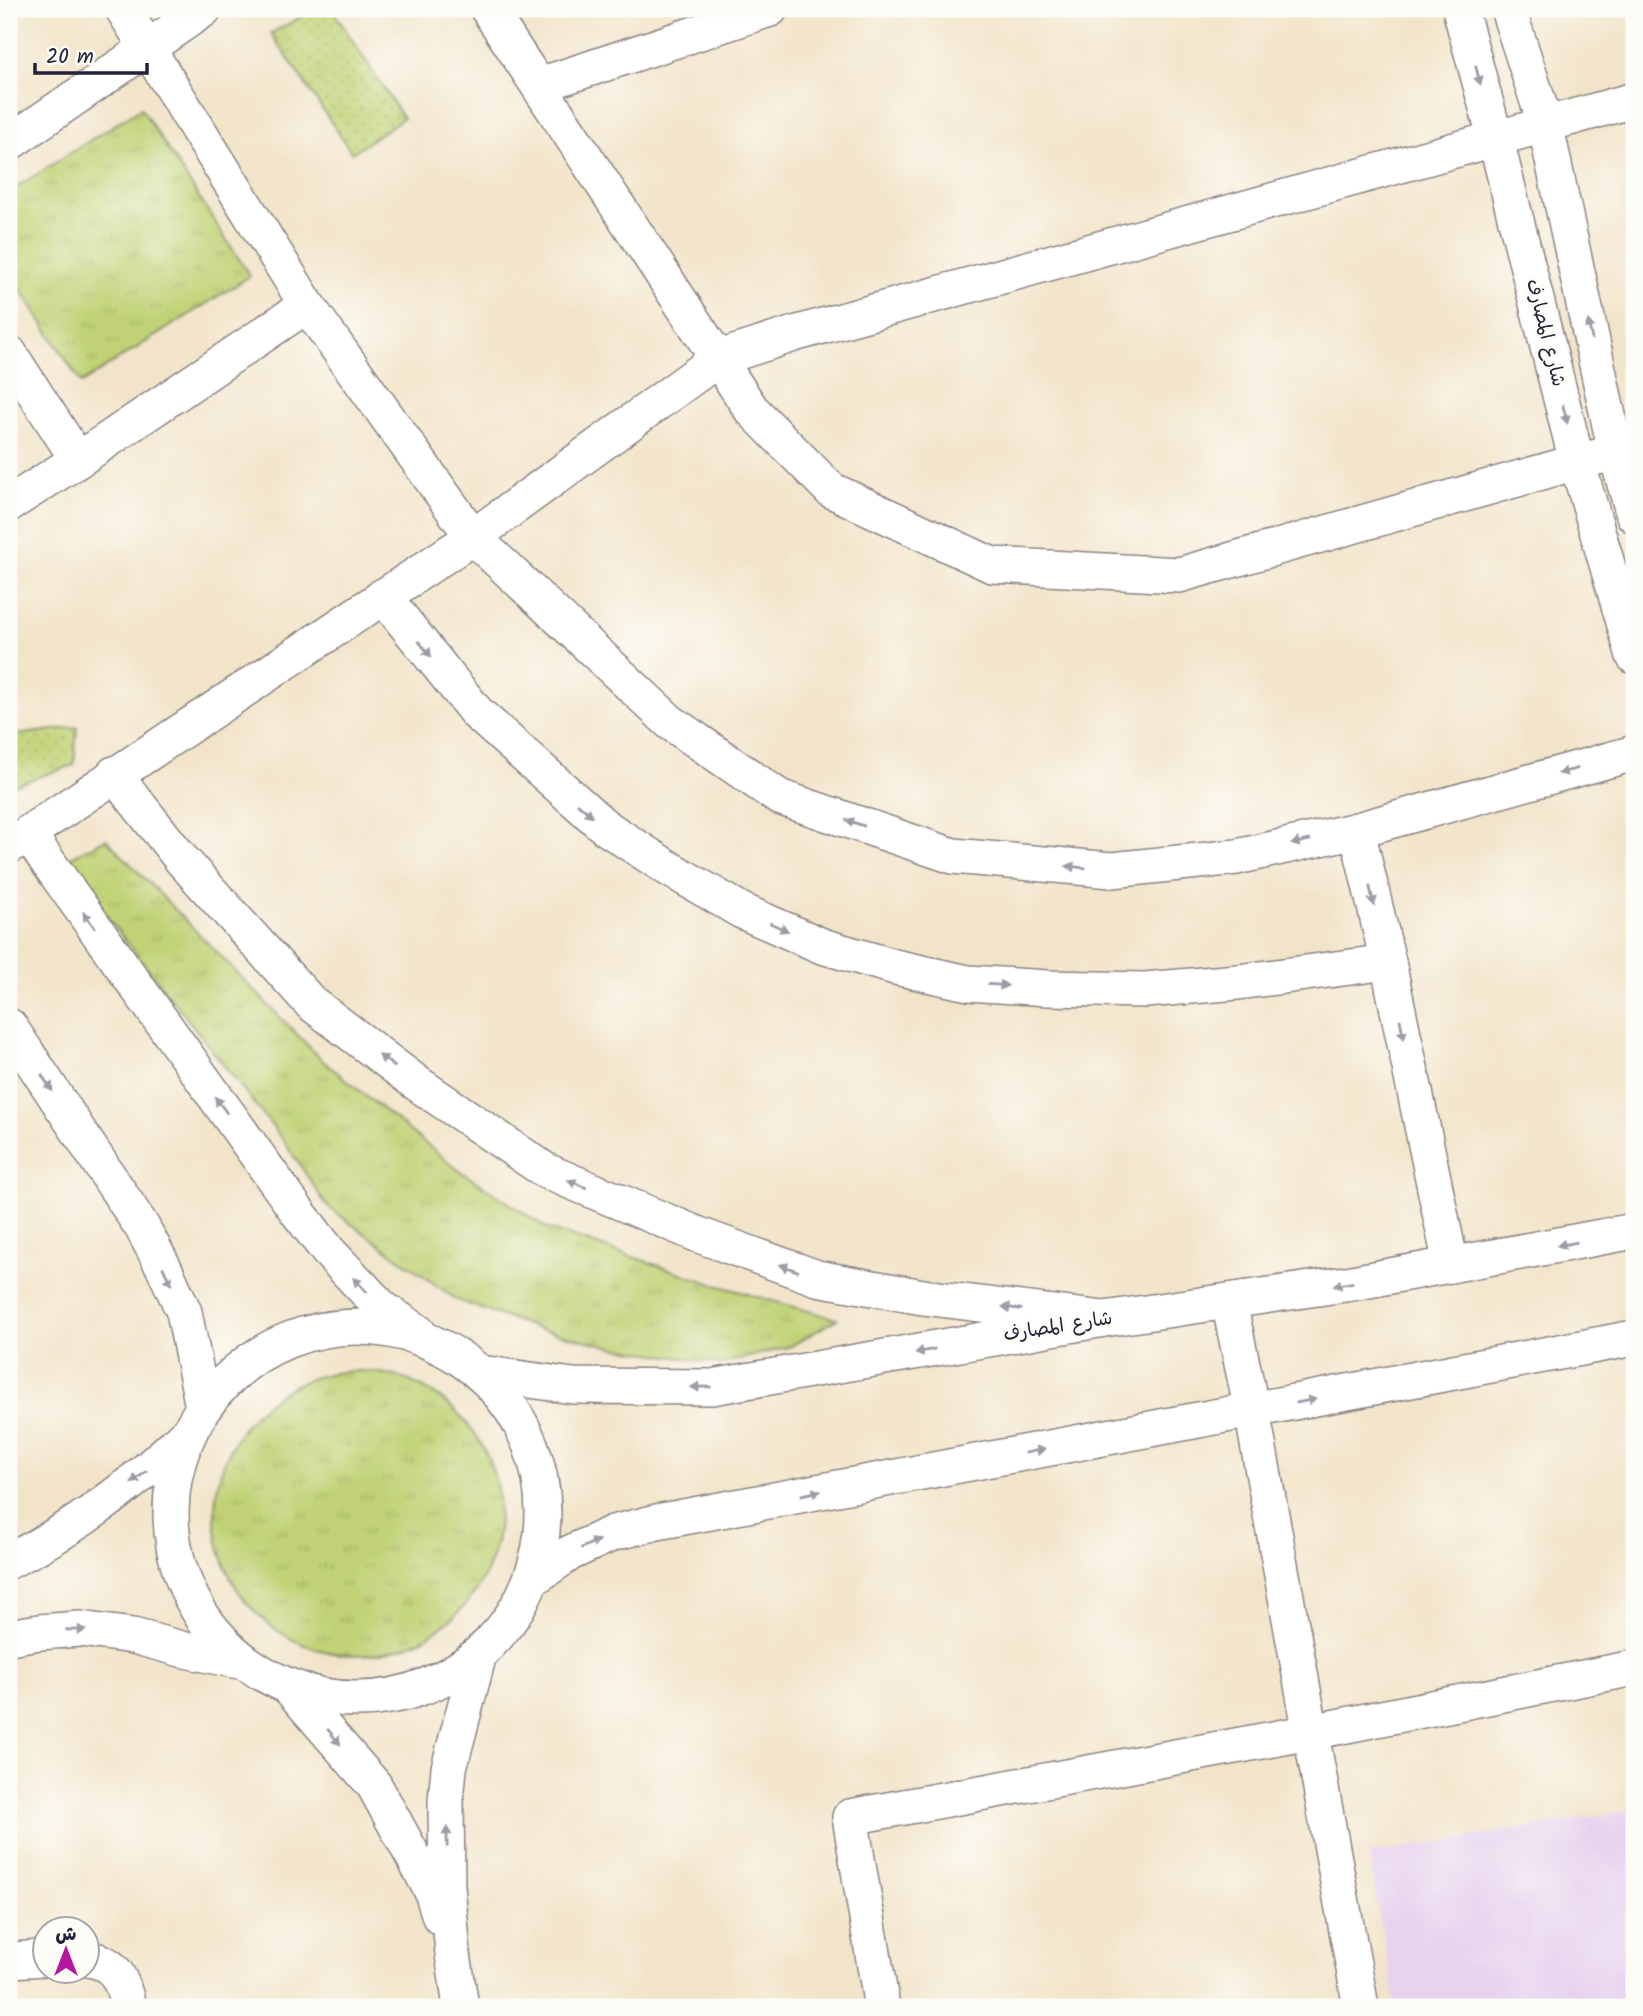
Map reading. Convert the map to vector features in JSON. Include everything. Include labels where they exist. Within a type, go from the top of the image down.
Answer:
[{"type":"street","points":[[123,9],[307,305],[472,537],[670,722],[779,797],[953,856],[1112,870],[1237,857],[1357,830],[1634,753]]},
{"type":"street","points":[[9,143],[204,9]]},
{"type":"street","points":[[488,9],[751,409],[831,490],[992,565],[1179,575],[1577,461],[1625,450]]},
{"type":"street","points":[[540,85],[770,9]]},
{"type":"street","name":"شارع المصارف","points":[[1460,9],[1577,461],[1634,656]]},
{"type":"street","points":[[1508,9],[1545,123],[1625,450],[1634,515]]},
{"type":"street","points":[[9,1026],[142,1227],[184,1312],[196,1419],[178,1458],[170,1514],[176,1561],[189,1596],[204,1620],[222,1643],[244,1662],[288,1686],[332,1698],[388,1696],[442,1680],[479,1654],[510,1620],[532,1579],[540,1553],[544,1524],[538,1468],[529,1441],[516,1416],[480,1373],[382,1308],[321,1241],[18,840],[472,537],[719,358],[794,334],[1634,100]]},
{"type":"street","points":[[9,504],[307,305]]},
{"type":"street","points":[[9,353],[78,460]]},
{"type":"street","points":[[383,596],[477,713],[605,827],[742,911],[822,946],[895,967],[968,983],[1048,988],[1145,990],[1238,982],[1388,962]]},
{"type":"street","points":[[114,775],[182,860],[311,1003],[418,1084],[546,1171],[699,1236],[817,1278],[923,1297],[1104,1319]]},
{"type":"street","points":[[1357,830],[1388,962],[1451,1265]]},
{"type":"street","name":"شارع المصارف","points":[[480,1373],[573,1386],[712,1387],[1104,1319],[1229,1302],[1451,1265],[1634,1231]]},
{"type":"street","points":[[1229,1302],[1252,1411],[1361,2007]]},
{"type":"street","points":[[9,1561],[76,1524],[154,1465],[196,1419],[221,1385],[267,1350],[292,1338],[349,1327],[396,1331],[432,1342]]},
{"type":"street","points":[[532,1579],[570,1553],[613,1533],[657,1522],[1634,1338]]},
{"type":"street","points":[[9,1637],[80,1629],[133,1636],[244,1662]]},
{"type":"street","points":[[461,2007],[447,1886],[446,1800],[449,1768],[479,1654]]},
{"type":"street","points":[[882,2007],[850,1817],[1311,1732],[1634,1668]]},
{"type":"street","points":[[288,1686],[374,1785],[431,1889],[453,1954]]},
{"type":"street","points":[[9,1960],[32,1959]]},
{"type":"street","points":[[102,1961],[123,1983],[128,2007]]},
{"type":"shaded area","points":[[1634,1810],[1634,2007],[1396,2007],[1368,1854]]},
{"type":"green space","points":[[316,9],[332,9],[403,118],[352,153],[271,33]]},
{"type":"green space","points":[[141,108],[250,276],[81,383],[9,271],[9,192]]},
{"type":"green space","points":[[77,727],[74,765],[9,787],[9,736]]},
{"type":"green space","points":[[106,839],[323,1061],[457,1169],[547,1228],[713,1284],[837,1319],[791,1346],[721,1364],[617,1348],[539,1329],[457,1300],[328,1207],[283,1140],[63,861]]},
{"type":"green space","points":[[357,1371],[385,1374],[411,1382],[436,1395],[457,1413],[475,1434],[488,1459],[496,1485],[499,1513],[496,1541],[488,1567],[475,1592],[457,1613],[436,1631],[411,1644],[385,1652],[357,1655],[329,1652],[303,1644],[278,1631],[257,1613],[239,1592],[226,1567],[218,1541],[215,1513],[218,1485],[226,1459],[239,1434],[257,1413],[278,1395],[303,1382],[329,1374]]}]
